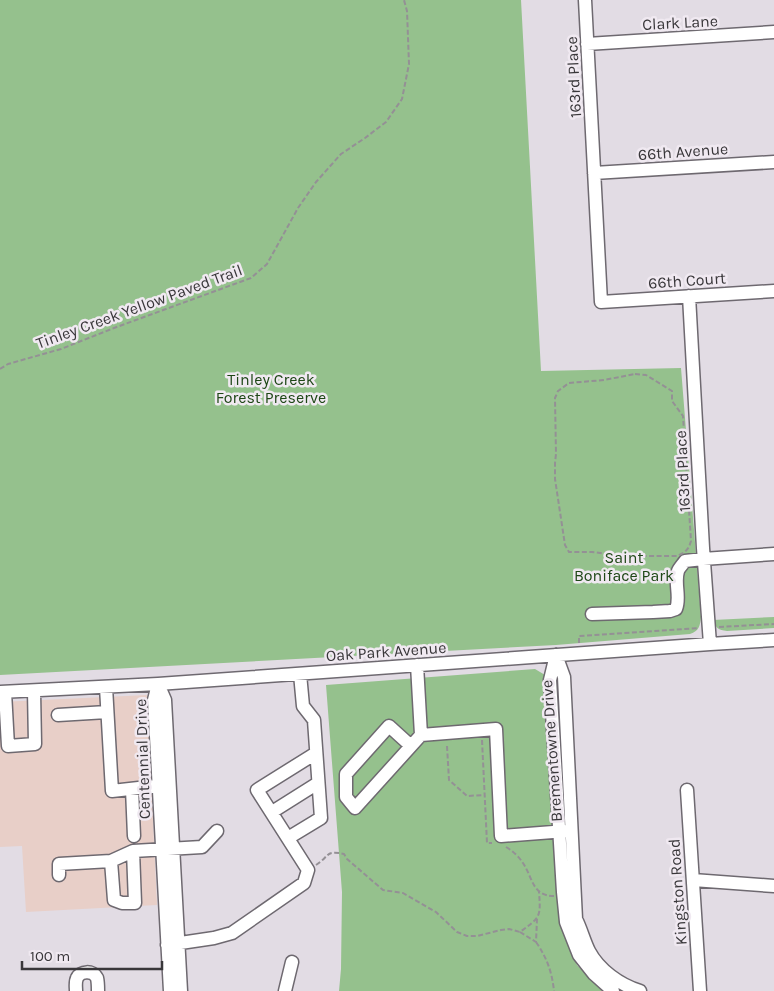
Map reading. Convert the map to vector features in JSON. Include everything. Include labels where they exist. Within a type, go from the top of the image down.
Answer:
[{"type":"street","name":"163rd Place","points":[[585,0],[601,302]]},
{"type":"street","name":"Clark Lane","points":[[587,44],[774,32]]},
{"type":"street","name":"66th Avenue","points":[[594,173],[774,162]]},
{"type":"street","name":"66th Court","points":[[601,302],[774,291]]},
{"type":"street","name":"163rd Place","points":[[689,296],[703,558],[710,644]]},
{"type":"street","points":[[592,614],[670,611],[676,609],[678,603],[676,582],[678,570],[685,561],[703,558],[774,554]]},
{"type":"street","name":"Oak Park Avenue","points":[[2,692],[158,684],[774,640]]},
{"type":"street","name":"Brementowne Drive","points":[[556,655],[550,680],[566,831],[569,891],[566,922],[579,955],[594,974],[613,991]]},
{"type":"street","points":[[417,665],[421,735]]},
{"type":"street","points":[[288,838],[321,818],[314,720],[304,706],[300,674]]},
{"type":"street","name":"Centennial Drive","points":[[158,684],[154,700],[164,786],[173,944],[181,991]]},
{"type":"street","points":[[106,687],[112,791],[164,786]]},
{"type":"street","points":[[2,692],[8,746],[35,744],[34,691]]},
{"type":"street","points":[[58,715],[107,712]]},
{"type":"street","points":[[411,746],[389,726],[346,774],[346,797],[355,808],[421,735],[496,729],[501,836],[566,831]]},
{"type":"street","points":[[173,944],[214,938],[232,933],[304,883],[308,870],[257,790],[316,753]]},
{"type":"street","points":[[272,812],[318,783]]},
{"type":"street","points":[[132,789],[134,836]]},
{"type":"street","name":"Kingston Road","points":[[687,790],[700,991]]},
{"type":"street","points":[[58,875],[59,864],[111,861],[133,850],[202,847],[217,831]]},
{"type":"street","points":[[111,861],[114,900],[122,903],[135,903],[133,850]]},
{"type":"street","points":[[693,880],[774,886]]},
{"type":"street","name":"Brementowne Drive","points":[[569,891],[576,919],[589,952],[604,971],[630,988],[640,991]]},
{"type":"street","name":"Centennial Drive","points":[[170,991],[173,944]]},
{"type":"street","points":[[285,991],[292,962]]},
{"type":"street","points":[[76,991],[77,977],[82,972],[88,972],[97,978],[98,991]]},
{"type":"path","name":"Tinley Creek Yellow Paved Trail","points":[[0,370],[8,364],[61,349],[250,278],[267,264],[298,208],[316,182],[341,154],[386,122],[402,99],[409,64],[407,10],[404,0]]},
{"type":"path","points":[[635,374],[646,375],[672,391],[672,401],[683,416],[691,541],[685,552],[677,556],[626,556],[592,552],[569,552],[565,545],[555,479],[554,398],[558,391],[569,382],[604,380],[635,374]]},
{"type":"path","points":[[718,627],[774,624]]},
{"type":"path","points":[[579,636],[699,628]]},
{"type":"path","points":[[447,746],[449,780],[466,796],[485,795]]},
{"type":"path","points":[[321,862],[330,853],[344,854],[347,859],[383,890],[403,893],[436,912],[457,932],[467,936],[477,936],[509,929],[520,932],[536,942],[544,953],[552,976],[554,991]]},
{"type":"path","points":[[536,942],[537,919],[540,908],[539,892]]},
{"type":"path","points":[[520,932],[537,919]]},
{"type":"shaded area","points":[[147,695],[157,905],[26,912],[22,846],[0,847],[0,702]]},
{"type":"green space","name":"Tinley Creek Forest Preserve","points":[[0,0],[521,0],[541,371],[681,368],[701,617],[697,630],[690,634],[556,645],[0,675]]},
{"type":"green space","points":[[774,617],[774,628],[727,631],[718,628],[713,620]]},
{"type":"green space","points":[[535,669],[545,675],[561,920],[577,965],[602,991],[339,991],[342,892],[326,685]]},
{"type":"park label","name":"Saint Boniface Park","points":[[624,566]]}]
